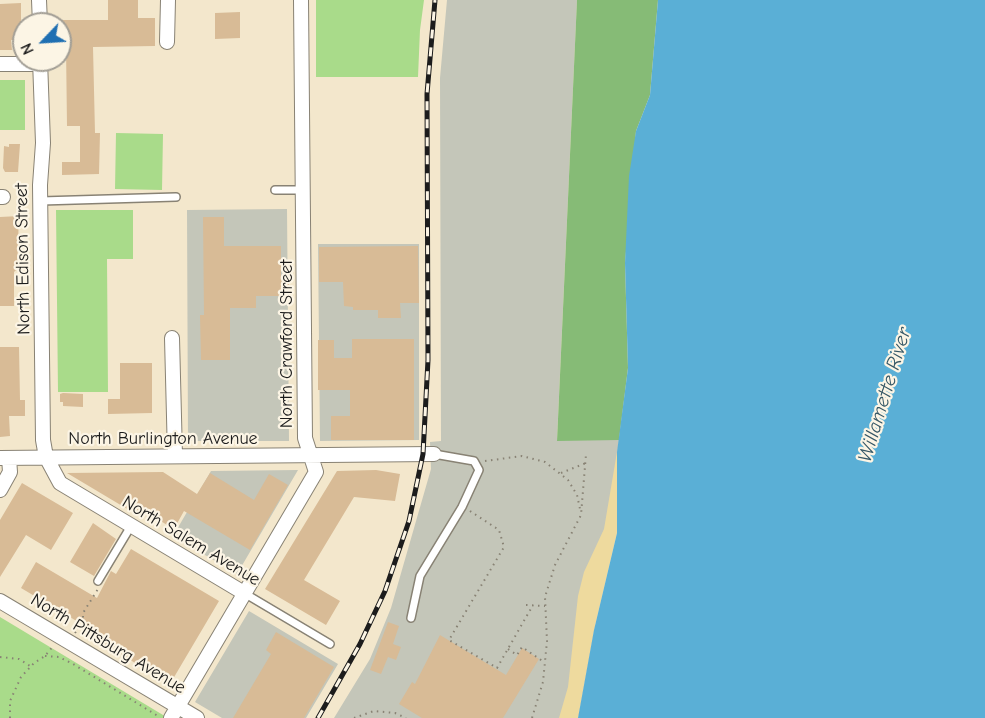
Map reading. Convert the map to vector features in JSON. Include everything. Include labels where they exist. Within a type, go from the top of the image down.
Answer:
[{"type":"street","points":[[167,42],[168,0]]},
{"type":"street","name":"North Crawford Street","points":[[169,714],[316,472],[305,438],[301,0]]},
{"type":"street","name":"North Edison Street","points":[[40,72],[43,143],[41,201],[43,440],[46,458]]},
{"type":"street","points":[[172,338],[175,456]]},
{"type":"street","name":"North Burlington Avenue","points":[[5,458],[434,454]]},
{"type":"street","points":[[0,490],[10,472],[5,458]]},
{"type":"street","name":"North Salem Avenue","points":[[46,458],[60,483],[244,593]]},
{"type":"street","name":"North Pittsburg Avenue","points":[[0,601],[60,636],[169,714],[197,718]]},
{"type":"lane","points":[[275,190],[304,190]]},
{"type":"lane","points":[[41,201],[176,197]]},
{"type":"lane","points":[[411,618],[420,576],[462,507],[479,470],[476,463],[434,454]]},
{"type":"lane","points":[[98,581],[131,526]]},
{"type":"lane","name":"North Salem Avenue","points":[[244,593],[330,644]]},
{"type":"path","points":[[532,718],[543,682],[547,641],[544,606],[551,575],[581,515],[586,454]]},
{"type":"path","points":[[476,463],[527,456],[545,462],[561,473],[577,495],[581,515]]},
{"type":"path","points":[[561,473],[586,463]]},
{"type":"path","points":[[462,507],[499,530],[504,547],[449,640],[496,668],[533,605]]},
{"type":"path","points":[[526,605],[544,606]]},
{"type":"path","points":[[10,718],[13,692],[30,666],[45,656],[60,636]]},
{"type":"path","points":[[508,649],[517,655],[522,647],[544,662]]},
{"type":"path","points":[[45,656],[66,660],[169,714]]},
{"type":"path","points":[[0,657],[19,659],[30,666]]},
{"type":"path","points":[[354,718],[374,711],[395,713],[406,718]]},
{"type":"shaded area","points":[[447,0],[577,0],[557,440],[619,440],[594,630],[578,718],[334,718],[370,659],[391,608],[431,469],[430,442],[441,441],[440,78]]},
{"type":"shaded area","points":[[287,209],[289,441],[188,441],[187,210]]},
{"type":"shaded area","points":[[318,244],[419,244],[419,440],[320,441]]},
{"type":"shaded area","points":[[298,470],[237,574],[173,536],[211,471]]},
{"type":"shaded area","points":[[249,611],[338,664],[306,718],[222,718],[195,702]]},
{"type":"green space","points":[[316,0],[424,0],[418,77],[316,77]]},
{"type":"green space","points":[[577,0],[658,0],[650,95],[636,131],[625,263],[628,368],[619,440],[557,441]]},
{"type":"green space","points":[[0,80],[25,80],[25,130],[0,130]]},
{"type":"green space","points":[[116,133],[163,134],[162,190],[115,189]]},
{"type":"green space","points":[[56,210],[133,210],[133,259],[107,259],[108,392],[58,392]]},
{"type":"green space","points":[[0,617],[168,718],[0,718]]},
{"type":"sand","points":[[617,452],[617,533],[594,630],[578,718],[559,718],[568,687],[578,596],[584,572],[604,529]]},
{"type":"water","name":"Willamette River","points":[[658,0],[985,0],[985,718],[578,718],[594,630],[617,533],[617,452],[628,368],[625,263],[629,176],[636,131],[650,95]]},
{"type":"building","points":[[108,0],[138,0],[138,18],[155,18],[155,46],[93,47],[95,133],[100,133],[99,174],[62,175],[62,162],[80,162],[80,126],[67,126],[66,72],[72,72],[72,20],[108,20]]},
{"type":"building","points":[[21,3],[21,12],[12,12],[12,50],[0,50],[0,4]]},
{"type":"building","points":[[240,12],[240,38],[215,39],[215,13]]},
{"type":"building","points":[[9,144],[20,144],[18,172],[5,172],[3,168],[4,146],[9,147]]},
{"type":"building","points":[[19,216],[17,269],[14,272],[14,306],[0,306],[0,217]]},
{"type":"building","points":[[203,217],[224,217],[224,246],[281,246],[281,276],[289,276],[289,296],[256,296],[256,308],[230,308],[230,360],[201,360],[200,315],[204,315]]},
{"type":"building","points":[[418,246],[419,303],[400,303],[401,318],[378,318],[378,310],[353,310],[353,307],[344,306],[343,282],[319,282],[319,247]]},
{"type":"building","points":[[352,339],[414,339],[414,440],[331,440],[331,416],[350,416],[350,390],[318,390],[318,340],[334,340],[334,358],[352,358]]},
{"type":"building","points":[[0,347],[19,347],[20,400],[25,400],[25,416],[9,416],[10,436],[0,437]]},
{"type":"building","points":[[120,363],[152,363],[152,413],[108,414],[108,399],[120,399]]},
{"type":"building","points":[[60,394],[83,394],[83,407],[63,406],[63,402],[60,402]]},
{"type":"building","points":[[376,470],[400,474],[395,501],[354,497],[304,580],[340,601],[326,625],[265,589],[337,471]]},
{"type":"building","points":[[163,472],[197,494],[210,473],[254,500],[269,474],[288,485],[250,550],[184,511],[174,529],[142,510],[139,516],[67,473]]},
{"type":"building","points":[[22,483],[73,513],[51,550],[26,535],[0,577],[0,520]]},
{"type":"building","points":[[93,523],[116,539],[94,576],[70,562]]},
{"type":"building","points":[[131,549],[219,601],[170,684],[82,631],[85,626],[21,588],[36,562],[97,598],[111,571],[116,574]]},
{"type":"building","points":[[388,622],[399,626],[393,644],[401,647],[396,660],[388,657],[381,674],[370,670]]},
{"type":"building","points":[[276,632],[334,667],[304,718],[233,718],[271,654],[266,650]]},
{"type":"building","points":[[440,635],[506,675],[522,648],[539,659],[503,718],[422,718],[399,704],[412,682],[415,684]]},
{"type":"railway","points":[[318,718],[360,644],[385,591],[409,521],[423,454],[428,360],[427,94],[435,0]]}]
